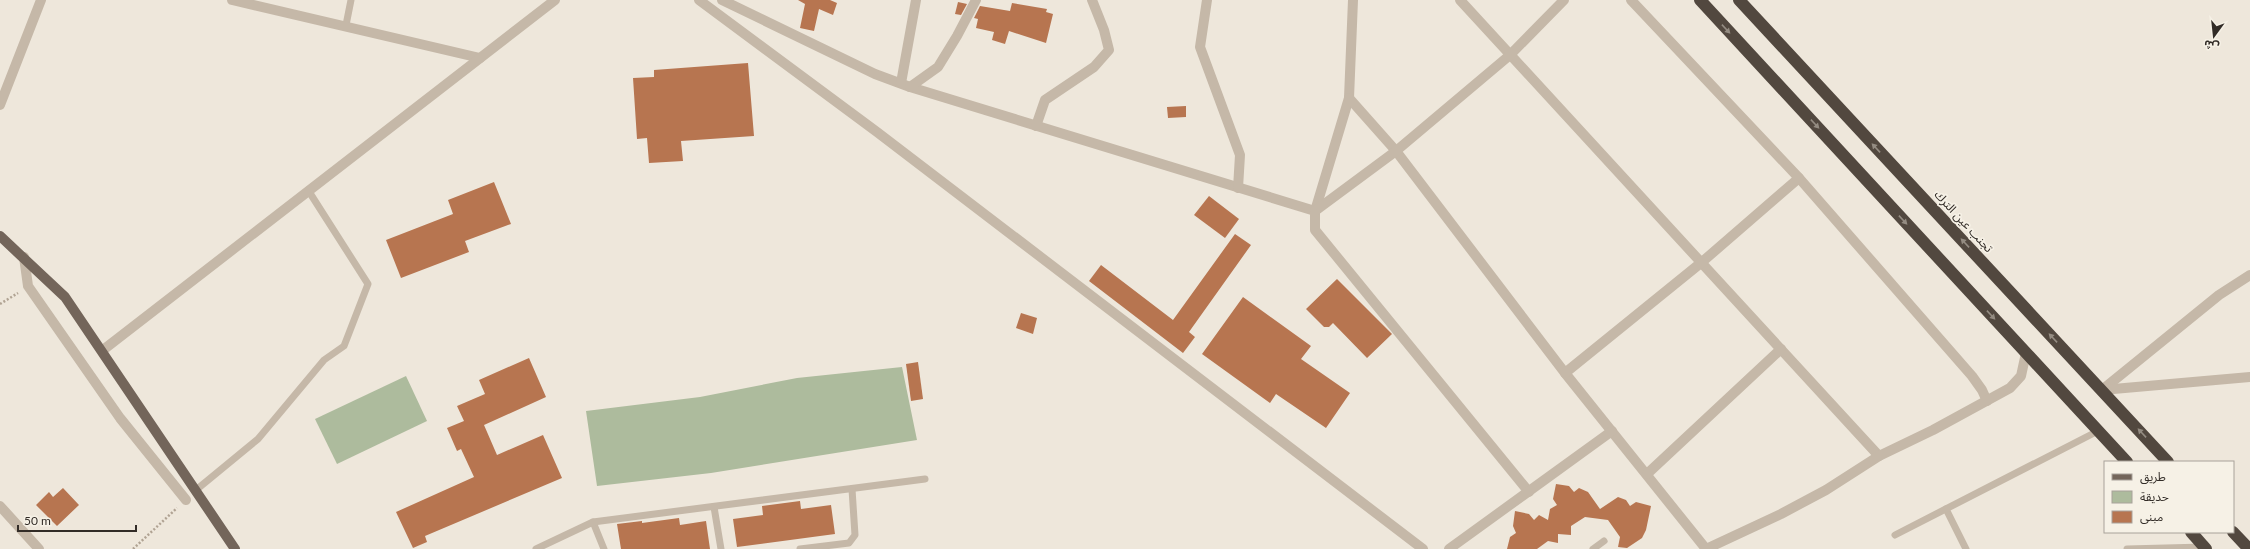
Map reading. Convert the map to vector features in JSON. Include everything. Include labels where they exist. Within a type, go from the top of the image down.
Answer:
[{"type":"highway","points":[[1700,0],[2126,461]]},
{"type":"highway","name":"تجنب عين الترك","points":[[1738,0],[2167,461]]},
{"type":"highway","points":[[2192,533],[2205,548]]},
{"type":"highway","points":[[2234,533],[2249,549]]},
{"type":"main road","points":[[0,236],[65,297],[235,549]]},
{"type":"street","points":[[0,105],[41,0]]},
{"type":"street","points":[[232,0],[346,25],[480,58]]},
{"type":"street","points":[[102,350],[555,0]]},
{"type":"street","points":[[699,0],[877,132],[1423,549]]},
{"type":"street","points":[[722,0],[868,71],[905,85],[1315,211]]},
{"type":"street","points":[[905,85],[916,0]]},
{"type":"street","points":[[905,85],[938,67],[958,36],[976,0]]},
{"type":"street","points":[[1036,126],[1046,100],[1094,67],[1109,50],[1104,30],[1092,0]]},
{"type":"street","points":[[1208,0],[1200,47],[1240,155],[1238,188]]},
{"type":"street","points":[[1353,0],[1349,98],[1315,211],[1315,230],[1529,492]]},
{"type":"street","points":[[1460,0],[1879,456]]},
{"type":"street","points":[[1315,211],[1396,151],[1510,55],[1564,0]]},
{"type":"street","points":[[1630,0],[1799,178],[1972,376],[1982,390],[1987,401]]},
{"type":"street","points":[[1349,98],[1396,151],[1565,373],[1706,549],[1781,514],[1826,490],[1879,456],[1934,430],[1987,401],[2017,382],[2021,376],[2026,353]]},
{"type":"street","points":[[1565,373],[1702,262],[1799,178]]},
{"type":"street","points":[[24,257],[28,286],[120,418],[186,500]]},
{"type":"street","points":[[2102,390],[2219,295],[2250,275]]},
{"type":"street","points":[[1647,474],[1781,350]]},
{"type":"street","points":[[2102,390],[2250,377]]},
{"type":"street","points":[[1449,549],[1612,431]]},
{"type":"street","points":[[0,506],[39,549]]},
{"type":"lane","points":[[346,25],[351,0]]},
{"type":"lane","points":[[196,490],[258,439],[324,360],[344,346],[368,284],[308,190]]},
{"type":"lane","points":[[1896,535],[2098,431]]},
{"type":"lane","points":[[536,549],[593,522],[925,479]]},
{"type":"lane","points":[[800,549],[849,543],[853,540],[855,535],[852,489]]},
{"type":"lane","points":[[714,507],[720,549]]},
{"type":"lane","points":[[1946,509],[1966,549]]},
{"type":"lane","points":[[593,522],[604,549]]},
{"type":"lane","points":[[1593,549],[1604,541]]},
{"type":"lane","points":[[2127,549],[2205,548]]},
{"type":"path","points":[[0,304],[28,286]]},
{"type":"path","points":[[133,549],[186,500]]},
{"type":"green space","points":[[902,367],[917,440],[711,473],[597,486],[586,411],[700,397],[797,378]]},
{"type":"green space","points":[[406,376],[427,421],[337,464],[315,419]]},
{"type":"building","points":[[798,0],[830,0],[837,3],[833,15],[819,9],[814,31],[800,28],[805,4]]},
{"type":"building","points":[[958,2],[967,4],[961,15],[955,14]]},
{"type":"building","points":[[1012,3],[1047,9],[1046,12],[1053,14],[1046,43],[1009,31],[1005,44],[992,40],[994,32],[976,28],[978,19],[974,18],[980,6],[1010,11]]},
{"type":"building","points":[[748,63],[754,136],[681,141],[683,161],[649,163],[647,138],[637,139],[633,78],[654,77],[654,70]]},
{"type":"building","points":[[1186,106],[1186,117],[1168,118],[1167,107]]},
{"type":"building","points":[[494,182],[511,224],[465,241],[469,252],[401,278],[386,240],[453,214],[448,200]]},
{"type":"building","points":[[1209,196],[1239,219],[1225,238],[1194,215]]},
{"type":"building","points":[[1235,234],[1251,245],[1189,332],[1195,337],[1183,353],[1089,281],[1101,265],[1173,320]]},
{"type":"building","points":[[1337,279],[1392,334],[1367,358],[1333,323],[1329,327],[1324,327],[1306,309]]},
{"type":"building","points":[[1243,297],[1311,346],[1301,359],[1350,393],[1326,428],[1276,394],[1270,403],[1202,354]]},
{"type":"building","points":[[1021,313],[1037,318],[1033,334],[1016,328]]},
{"type":"building","points":[[529,358],[546,397],[484,425],[497,455],[543,435],[562,478],[425,536],[427,542],[413,548],[396,512],[474,477],[461,449],[457,451],[447,428],[464,421],[457,406],[485,394],[479,380]]},
{"type":"building","points":[[918,362],[923,399],[911,401],[906,364]]},
{"type":"building","points":[[1556,484],[1569,486],[1574,492],[1579,488],[1588,492],[1600,509],[1618,497],[1626,500],[1630,506],[1636,502],[1651,506],[1646,530],[1642,538],[1627,548],[1618,547],[1620,537],[1608,520],[1585,517],[1571,526],[1571,535],[1558,534],[1558,543],[1548,541],[1537,549],[1507,549],[1510,537],[1516,533],[1513,526],[1515,511],[1529,514],[1534,520],[1539,515],[1548,520],[1550,509],[1557,505],[1553,499]]},
{"type":"building","points":[[63,488],[79,505],[57,526],[36,505],[49,492],[53,497]]},
{"type":"building","points":[[800,501],[801,509],[831,505],[835,534],[737,547],[733,519],[763,515],[762,506]]},
{"type":"building","points":[[679,518],[680,525],[706,521],[710,549],[621,549],[617,524],[642,521],[642,523]]}]
